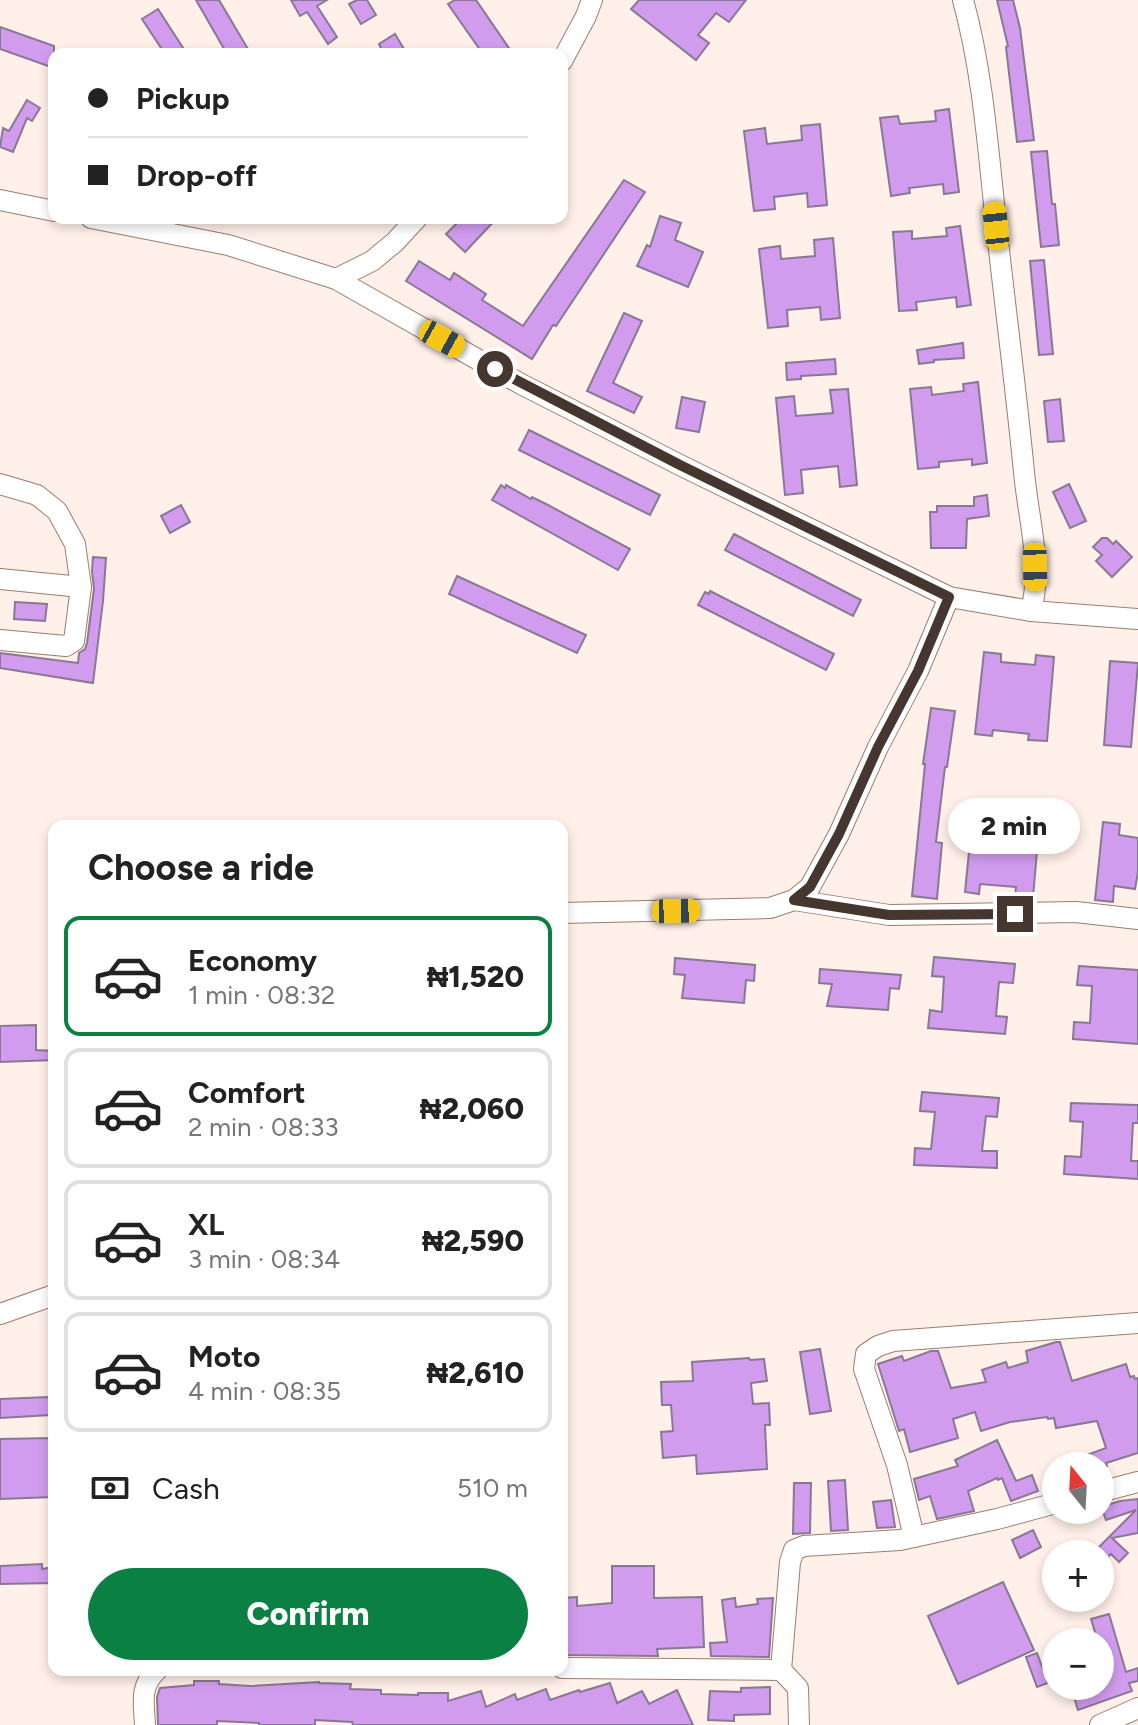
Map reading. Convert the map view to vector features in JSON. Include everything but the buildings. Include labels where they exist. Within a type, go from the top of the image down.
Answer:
[{"type":"street","points":[[568,50],[592,0]]},
{"type":"street","points":[[963,0],[980,82],[1019,416],[1035,567],[1036,592],[1031,611]]},
{"type":"street","points":[[0,200],[48,210]]},
{"type":"street","points":[[121,224],[228,245],[336,279],[521,384],[949,597],[1031,611],[1138,619]]},
{"type":"street","points":[[336,279],[372,261],[412,224]]},
{"type":"street","points":[[0,484],[37,495],[57,511],[75,544],[81,587],[74,641],[58,646],[0,640]]},
{"type":"street","points":[[0,579],[81,587]]},
{"type":"street","points":[[568,913],[770,908],[794,900],[810,887],[918,671],[949,597]]},
{"type":"street","points":[[794,900],[889,915],[1076,912],[1138,919]]},
{"type":"street","points":[[0,1314],[48,1297]]},
{"type":"street","points":[[914,1537],[897,1465],[864,1369],[866,1354],[893,1341],[1138,1323]]},
{"type":"street","points":[[1114,1488],[1138,1482]]},
{"type":"street","points":[[781,1670],[790,1562],[794,1550],[804,1546],[885,1542],[914,1537],[1042,1507]]},
{"type":"street","points":[[568,1668],[781,1670],[798,1688],[799,1725]]},
{"type":"street","points":[[145,1725],[144,1689],[151,1676]]},
{"type":"street","points":[[1100,1725],[1138,1708]]},
{"type":"route","points":[[495,369],[680,465],[949,597],[918,671],[878,747],[839,834],[810,887],[794,900],[889,915],[1015,914]]}]
